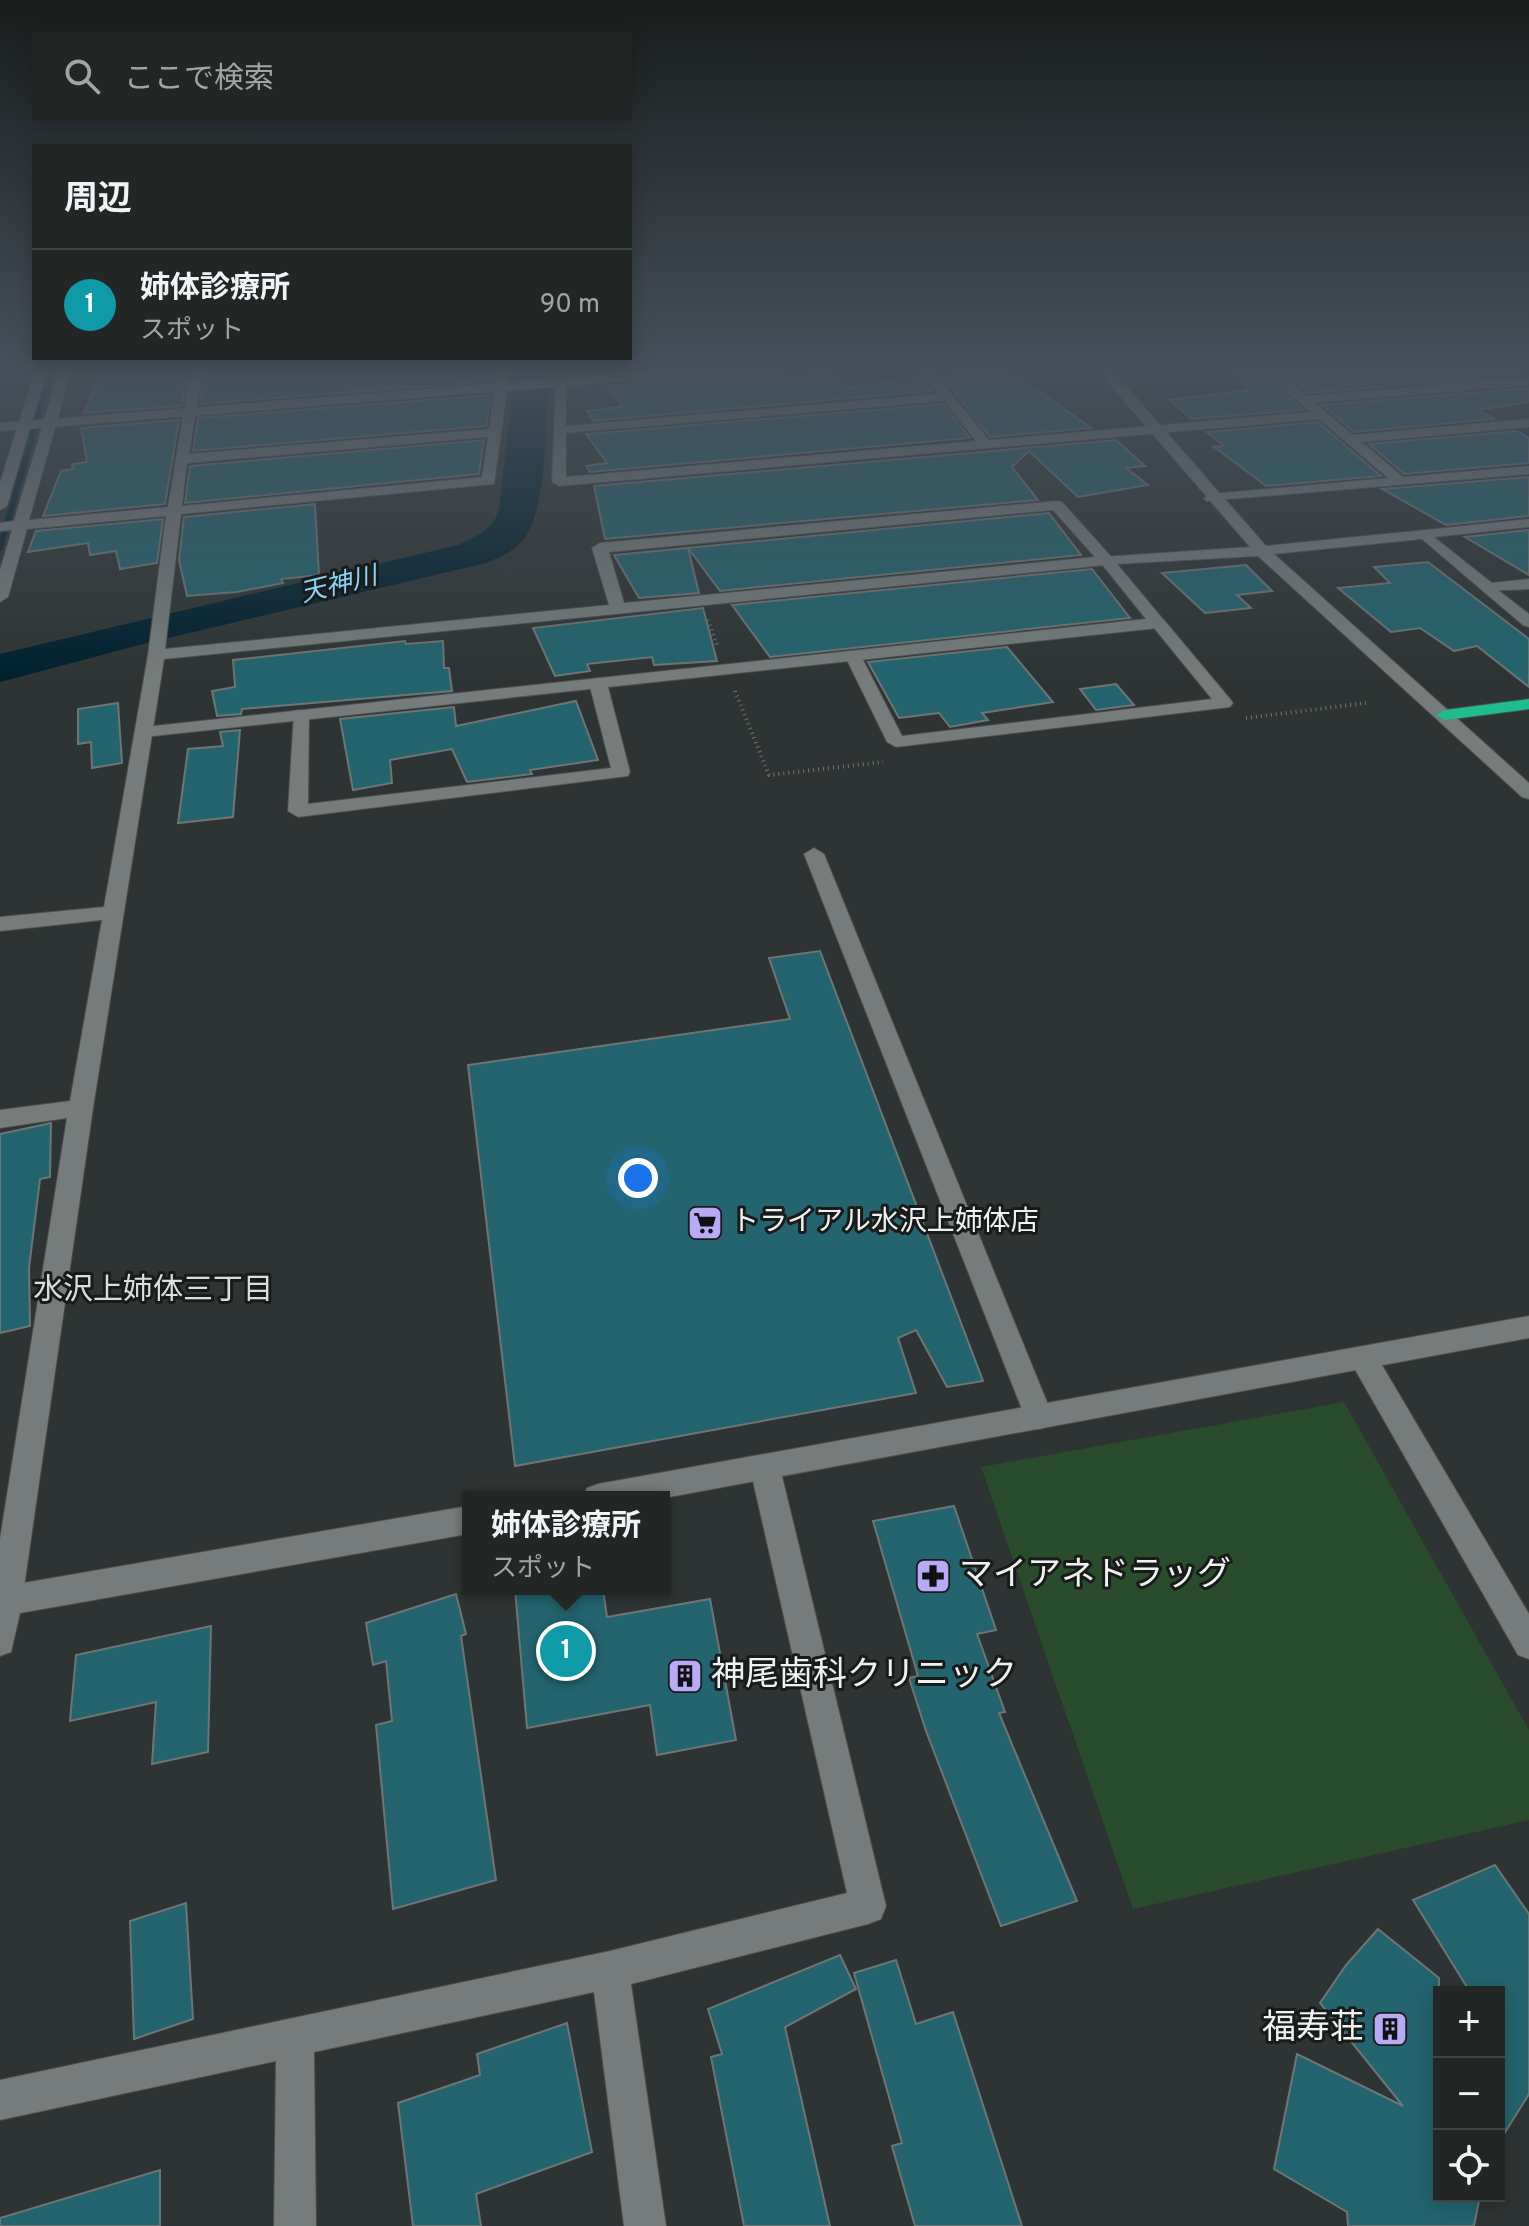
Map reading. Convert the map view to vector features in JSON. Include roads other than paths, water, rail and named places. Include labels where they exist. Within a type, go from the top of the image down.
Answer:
[{"type":"highway","points":[[1445,715],[1529,704]]},
{"type":"street","points":[[0,506],[11,471]]},
{"type":"street","points":[[0,597],[35,471]]},
{"type":"street","points":[[0,1641],[3,1601],[81,1108],[156,655],[180,471]]},
{"type":"street","points":[[0,527],[489,481],[490,471]]},
{"type":"street","points":[[559,471],[559,482],[684,471]]},
{"type":"street","points":[[1190,471],[1211,498],[1262,551],[1529,793]]},
{"type":"street","points":[[1388,471],[1401,482]]},
{"type":"street","points":[[1211,498],[1520,471]]},
{"type":"street","points":[[618,609],[600,548],[1057,505],[1224,703],[896,742],[853,656]]},
{"type":"street","points":[[156,655],[1106,560],[1262,551],[1529,523]]},
{"type":"street","points":[[1425,534],[1529,622]]},
{"type":"street","points":[[1489,588],[1529,584]]},
{"type":"street","points":[[144,732],[1158,623]]},
{"type":"street","points":[[300,715],[298,811],[621,772],[598,683]]},
{"type":"street","points":[[814,854],[1039,1417]]},
{"type":"street","points":[[0,924],[113,912]]},
{"type":"street","points":[[0,1119],[81,1108]]},
{"type":"street","points":[[633,1491],[1529,1327]]},
{"type":"street","points":[[1363,1358],[1529,1644]]},
{"type":"street","points":[[0,2100],[610,1970],[868,1906],[765,1468]]},
{"type":"street","points":[[3,1601],[462,1521]]},
{"type":"street","points":[[610,1970],[645,2226]]},
{"type":"street","points":[[295,2038],[295,2226]]},
{"type":"waterway","points":[[0,548],[22,471]]},
{"type":"waterway","name":"天神川","points":[[0,668],[134,633],[471,554],[495,543],[512,528],[519,510],[523,471]]},
{"type":"place","name":"トライアル水沢上姉体店","points":[[705,1223]]},
{"type":"place","name":"マイアネドラッグ","points":[[933,1576]]},
{"type":"place","name":"姉体診療所","points":[[566,1651]]},
{"type":"place","name":"神尾歯科クリニック","points":[[685,1676]]},
{"type":"place","name":"福寿荘","points":[[1390,2029]]},
{"type":"district","name":"水沢上姉体三丁目","points":[[153,1291]]}]
